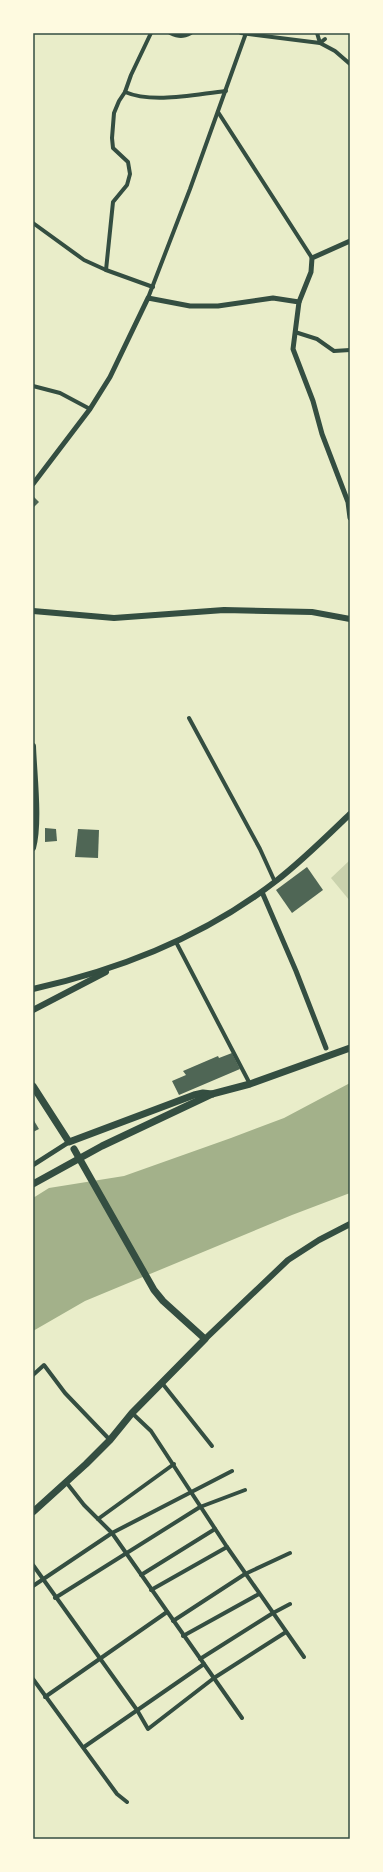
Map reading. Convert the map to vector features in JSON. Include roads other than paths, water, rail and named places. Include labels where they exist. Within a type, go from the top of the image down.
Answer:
[{"type":"main road","points":[[33,611],[114,618],[224,610],[312,612],[350,619]]},
{"type":"main road","points":[[33,746],[36,825],[36,838],[33,848]]},
{"type":"main road","points":[[33,989],[63,982],[120,964],[176,942],[262,892],[302,860],[350,814]]},
{"type":"main road","points":[[33,1010],[120,964]]},
{"type":"main road","points":[[63,982],[66,993]]},
{"type":"main road","points":[[33,1184],[102,1146],[212,1094],[250,1084],[350,1048]]},
{"type":"main road","points":[[33,1086],[74,1149],[154,1290],[163,1301],[205,1339]]},
{"type":"main road","points":[[69,1142],[194,1095],[203,1093],[212,1094]]},
{"type":"main road","points":[[33,1512],[110,1440],[132,1413],[205,1339],[288,1260],[319,1240],[350,1224]]},
{"type":"street","points":[[106,270],[113,202],[128,185],[130,174],[128,162],[113,148],[112,138],[114,113],[151,33]]},
{"type":"street","points":[[170,33],[183,37],[191,33]]},
{"type":"street","points":[[241,33],[320,43],[335,51],[350,64]]},
{"type":"street","points":[[33,484],[90,409],[110,377],[148,298],[226,91],[246,33]]},
{"type":"street","points":[[316,33],[320,43]]},
{"type":"street","points":[[320,43],[325,39]]},
{"type":"street","points":[[125,92],[136,97],[153,98],[226,91]]},
{"type":"street","points":[[218,112],[312,258],[311,272],[299,302],[293,349],[313,401],[324,441],[348,502],[350,518]]},
{"type":"street","points":[[33,223],[84,260],[106,270],[153,286]]},
{"type":"street","points":[[312,258],[350,241]]},
{"type":"street","points":[[148,298],[190,306],[218,306],[273,298],[299,302]]},
{"type":"street","points":[[295,332],[317,339],[334,351],[350,350]]},
{"type":"street","points":[[33,386],[60,393],[90,409]]},
{"type":"street","points":[[189,718],[260,849],[275,882]]},
{"type":"street","points":[[262,892],[296,971],[326,1048]]},
{"type":"street","points":[[176,942],[250,1084]]},
{"type":"street","points":[[33,1165],[69,1142]]},
{"type":"street","points":[[33,1375],[44,1365],[65,1393],[110,1440]]},
{"type":"street","points":[[162,1383],[212,1446]]},
{"type":"street","points":[[132,1413],[151,1431],[245,1574],[304,1657]]},
{"type":"street","points":[[98,1519],[174,1464]]},
{"type":"street","points":[[33,1586],[112,1533],[190,1491],[232,1471]]},
{"type":"street","points":[[66,1482],[112,1533],[242,1718]]},
{"type":"street","points":[[55,1598],[200,1507],[245,1490]]},
{"type":"street","points":[[141,1575],[215,1528]]},
{"type":"street","points":[[151,1590],[227,1547]]},
{"type":"street","points":[[173,1621],[245,1574],[290,1553]]},
{"type":"street","points":[[33,1566],[44,1579],[55,1598],[100,1659],[148,1729],[214,1678],[286,1632]]},
{"type":"street","points":[[183,1636],[259,1594]]},
{"type":"street","points":[[200,1659],[290,1604]]},
{"type":"street","points":[[45,1697],[167,1612]]},
{"type":"street","points":[[84,1747],[204,1664]]},
{"type":"street","points":[[33,1679],[117,1794],[127,1802]]}]
